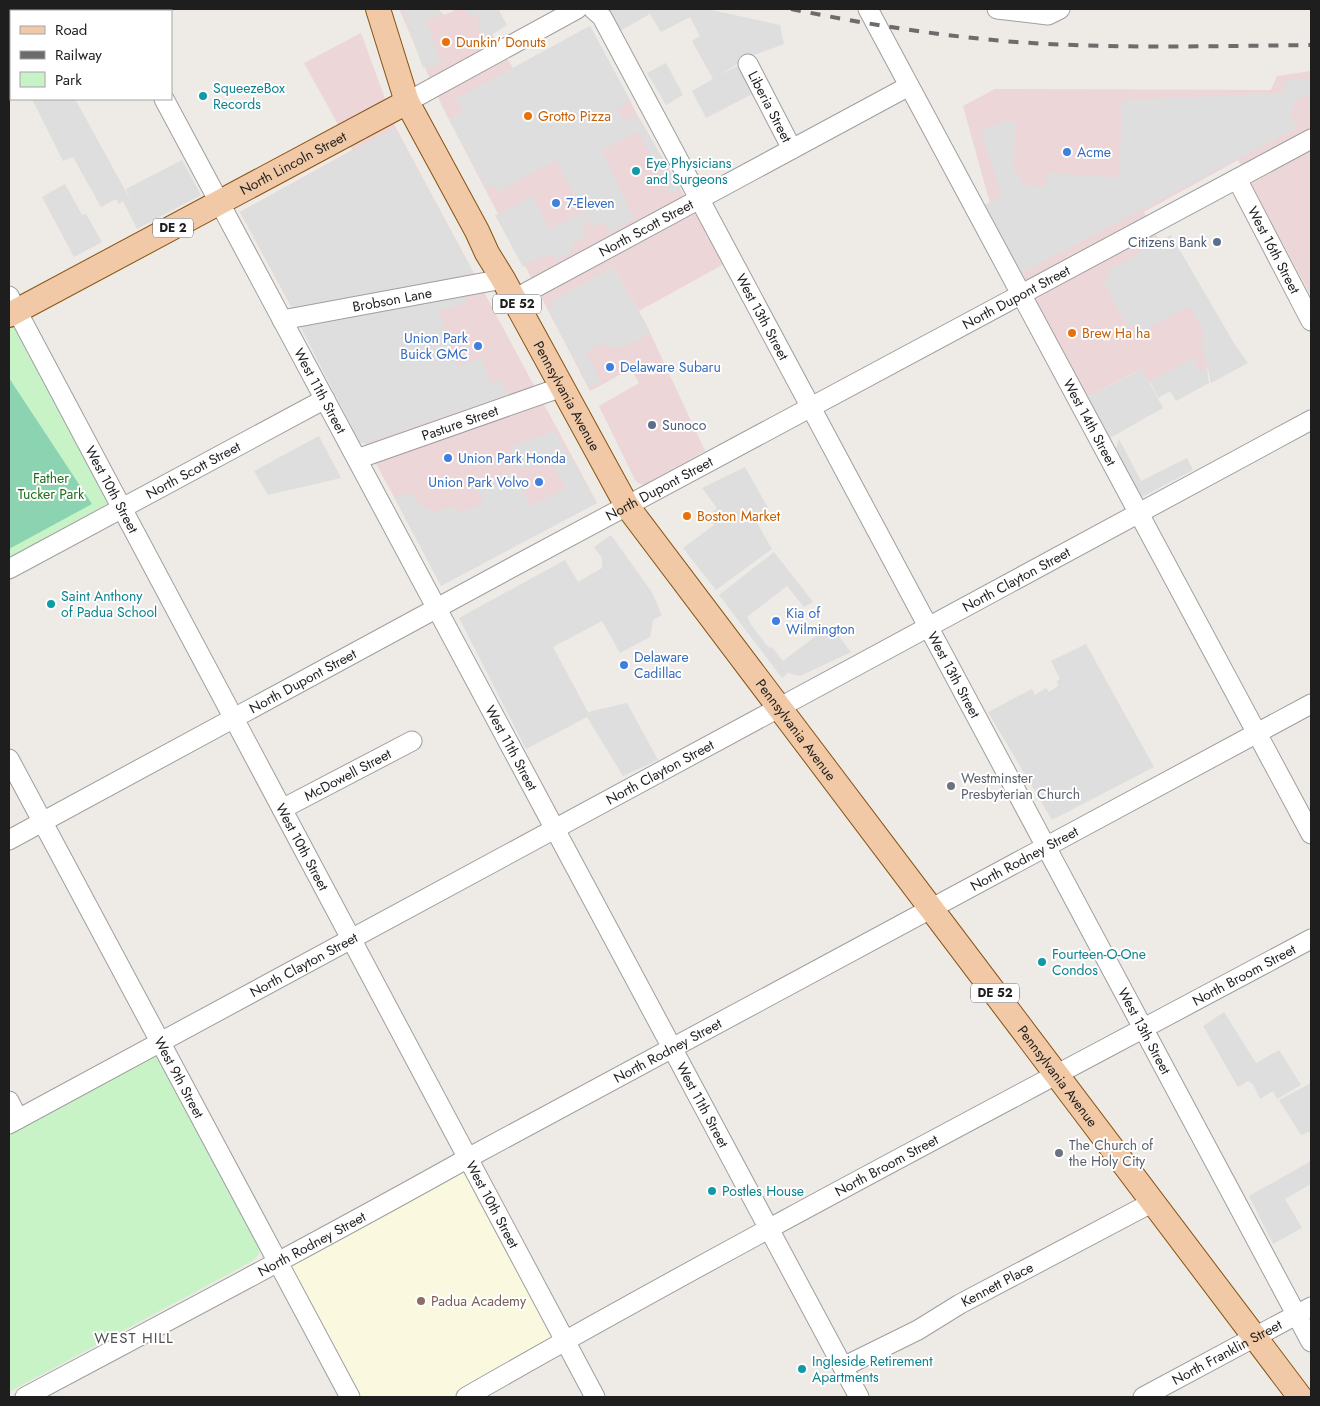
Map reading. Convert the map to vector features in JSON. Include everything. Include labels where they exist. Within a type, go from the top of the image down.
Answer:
[{"type":"main road","name":"Pennsylvania Avenue","points":[[378,9],[408,102],[487,253],[509,289],[626,506],[1300,1397]]},
{"type":"main road","name":"North Lincoln Street","points":[[11,308],[219,203],[408,102]]},
{"type":"street","name":"North Lincoln Street","points":[[408,102],[577,9]]},
{"type":"street","name":"West 13th Street","points":[[593,9],[602,17],[1143,1028],[1304,1311],[1311,1342]]},
{"type":"street","name":"West 14th Street","points":[[868,9],[1311,834]]},
{"type":"street","points":[[1001,9],[1048,15],[1060,9]]},
{"type":"street","name":"Liberia Street","points":[[748,64],[792,149]]},
{"type":"street","name":"North Scott Street","points":[[509,289],[699,199],[909,86]]},
{"type":"street","name":"West 11th Street","points":[[165,100],[859,1397]]},
{"type":"street","name":"North Dupont Street","points":[[9,840],[626,506],[1311,140]]},
{"type":"street","name":"West 16th Street","points":[[1237,179],[1311,320]]},
{"type":"street","name":"Brobson Lane","points":[[282,320],[509,289]]},
{"type":"street","name":"West 10th Street","points":[[11,308],[122,508],[595,1397]]},
{"type":"street","name":"Pasture Street","points":[[357,459],[562,387]]},
{"type":"street","name":"North Scott Street","points":[[9,569],[324,399]]},
{"type":"street","name":"North Clayton Street","points":[[14,1121],[1311,420]]},
{"type":"street","name":"North Rodney Street","points":[[25,1397],[277,1261],[356,1221],[468,1158],[1311,704]]},
{"type":"street","name":"McDowell Street","points":[[282,809],[412,741]]},
{"type":"street","name":"West 9th Street","points":[[9,759],[350,1397]]},
{"type":"street","name":"North Broom Street","points":[[466,1397],[565,1340],[1311,939]]},
{"type":"street","points":[[9,1101],[14,1121]]},
{"type":"street","name":"Kennett Place","points":[[843,1367],[918,1330],[960,1304],[1153,1202]]},
{"type":"street","name":"North Franklin Street","points":[[1143,1397],[1304,1311]]},
{"type":"shaded area","points":[[399,9],[437,9],[445,15],[457,9],[477,9],[513,68],[590,26],[637,114],[724,264],[639,311],[555,161],[646,324],[705,451],[644,485],[635,480],[599,406],[639,383],[631,369],[590,391],[442,106]]},
{"type":"shaded area","points":[[402,9],[435,9],[442,15],[426,20],[441,62],[428,69],[426,66],[423,68]]},
{"type":"shaded area","points":[[467,9],[498,9],[507,25],[485,39],[477,26],[482,23],[476,15],[472,18]]},
{"type":"shaded area","points":[[605,9],[707,9],[780,25],[784,44],[748,57],[720,75],[751,59],[768,86],[706,118],[692,91],[713,79],[692,41],[700,36],[690,17],[661,32],[650,14],[618,32]]},
{"type":"shaded area","points":[[590,26],[630,100],[616,110],[624,122],[636,115],[680,188],[670,194],[638,131],[602,150],[634,218],[610,233],[604,221],[593,227],[556,161],[567,154],[498,192],[494,184],[487,189],[449,120],[463,112],[456,99]]},
{"type":"shaded area","points":[[361,33],[395,126],[597,503],[441,584],[240,212],[352,150],[304,63]]},
{"type":"shaded area","points":[[666,63],[683,95],[666,105],[647,73]]},
{"type":"shaded area","points":[[1311,71],[1311,296],[1238,160],[1144,212],[1210,335],[1207,373],[1150,383],[1141,369],[1086,398],[1021,280],[997,229],[963,106],[995,89],[1271,90],[1277,76]]},
{"type":"shaded area","points":[[1311,79],[1311,95],[1303,96],[1293,105],[1290,116],[1298,127],[1022,273],[985,205],[1001,195],[981,130],[1007,121],[1015,121],[1014,174],[1019,174],[1023,186],[1046,187],[1047,173],[1119,177],[1122,100],[1283,93],[1287,80]]},
{"type":"shaded area","points":[[32,100],[76,100],[130,199],[126,189],[182,160],[201,195],[137,229],[123,201],[119,204],[116,199],[101,207],[73,157],[63,161]]},
{"type":"shaded area","points":[[395,128],[473,272],[445,282],[293,309],[240,212]]},
{"type":"shaded area","points":[[65,184],[82,215],[86,214],[102,242],[74,257],[42,197]]},
{"type":"shaded area","points":[[532,196],[550,229],[583,212],[588,222],[581,226],[587,235],[571,244],[575,250],[556,261],[552,254],[541,259],[539,256],[523,267],[495,215]]},
{"type":"shaded area","points":[[1171,235],[1235,345],[1248,363],[1211,383],[1201,338],[1205,335],[1190,306],[1141,332],[1137,324],[1128,328],[1103,281],[1110,277],[1106,271]]},
{"type":"shaded area","points":[[613,267],[650,333],[619,349],[600,344],[586,352],[601,381],[589,387],[548,309],[553,306],[551,301]]},
{"type":"shaded area","points":[[468,293],[465,304],[439,311],[458,366],[482,358],[490,383],[501,379],[505,391],[510,394],[366,443],[360,443],[298,322]]},
{"type":"shaded area","points":[[1195,357],[1197,371],[1207,369],[1209,383],[1176,401],[1170,391],[1158,398],[1150,381]]},
{"type":"shaded area","points":[[1142,369],[1163,408],[1110,438],[1086,398]]},
{"type":"shaded area","points":[[555,431],[567,455],[569,454],[597,503],[441,586],[394,497],[412,492],[416,501],[434,512],[454,505],[457,513],[483,504],[478,489],[495,484],[494,480],[512,472],[530,506],[565,488],[551,461],[518,470],[510,446]]},
{"type":"shaded area","points":[[319,436],[341,478],[268,495],[254,471]]},
{"type":"shaded area","points":[[1119,439],[1141,481],[1187,458],[1193,470],[1140,498],[1115,452]]},
{"type":"shaded area","points":[[745,467],[768,508],[753,516],[772,549],[716,590],[683,548],[714,525],[707,516],[717,508],[702,488]]},
{"type":"shaded area","points":[[611,535],[651,591],[662,615],[653,620],[650,637],[620,653],[602,621],[553,647],[588,712],[627,703],[658,760],[623,776],[587,717],[526,749],[459,618],[565,560],[578,582],[602,568],[602,558],[594,547]]},
{"type":"shaded area","points":[[774,552],[813,602],[804,607],[787,586],[747,617],[751,625],[769,648],[772,647],[783,661],[830,625],[851,652],[800,676],[788,673],[782,678],[719,595]]},
{"type":"shaded area","points":[[1086,644],[1154,767],[1052,820],[988,712],[1032,689],[1035,695],[1046,688],[1049,692],[1058,686],[1057,681],[1060,679],[1051,661]]},
{"type":"shaded area","points":[[1224,1012],[1256,1063],[1279,1050],[1301,1085],[1277,1099],[1273,1091],[1260,1099],[1253,1084],[1248,1081],[1238,1087],[1203,1026]]},
{"type":"shaded area","points":[[1311,1083],[1311,1131],[1301,1135],[1279,1100]]},
{"type":"shaded area","name":"Padua Academy","points":[[468,1158],[565,1340],[466,1397],[350,1397],[277,1261]]},
{"type":"shaded area","points":[[1311,1161],[1311,1184],[1285,1199],[1302,1228],[1273,1244],[1249,1196]]},
{"type":"green space","name":"Father Tucker Park","points":[[12,324],[109,503],[9,558],[9,326]]},
{"type":"green space","points":[[9,378],[92,504],[9,549]]},
{"type":"green space","points":[[151,1057],[161,1060],[260,1248],[259,1254],[247,1264],[9,1392],[9,1133]]},
{"type":"railway","points":[[791,9],[903,29],[1016,42],[1127,46],[1311,45]]},
{"type":"place","name":"Dunkin' Donuts","points":[[446,42]]},
{"type":"place","name":"SqueezeBox Records","points":[[203,96]]},
{"type":"place","name":"Grotto Pizza","points":[[528,116]]},
{"type":"place","name":"Acme","points":[[1067,152]]},
{"type":"place","name":"Eye Physicians and Surgeons","points":[[636,171]]},
{"type":"place","name":"7-Eleven","points":[[556,203]]},
{"type":"place","name":"Citizens Bank","points":[[1217,242]]},
{"type":"place","name":"Brew Ha ha","points":[[1072,333]]},
{"type":"place","name":"Union Park Buick GMC","points":[[478,346]]},
{"type":"place","name":"Delaware Subaru","points":[[610,367]]},
{"type":"place","name":"Sunoco","points":[[652,425]]},
{"type":"place","name":"Union Park Honda","points":[[448,458]]},
{"type":"place","name":"Union Park Volvo","points":[[539,482]]},
{"type":"place","name":"Boston Market","points":[[687,516]]},
{"type":"place","name":"Saint Anthony of Padua School","points":[[51,604]]},
{"type":"place","name":"Kia of Wilmington","points":[[776,621]]},
{"type":"place","name":"Delaware Cadillac","points":[[624,665]]},
{"type":"place","name":"Westminster Presbyterian Church","points":[[951,786]]},
{"type":"place","name":"Fourteen-O-One Condos","points":[[1042,962]]},
{"type":"place","name":"The Church of the Holy City","points":[[1059,1153]]},
{"type":"place","name":"Postles House","points":[[712,1191]]},
{"type":"place","name":"Padua Academy","points":[[421,1301]]},
{"type":"place","name":"Ingleside Retirement Apartments","points":[[802,1369]]},
{"type":"district","name":"WEST HILL","points":[[134,1338]]}]
